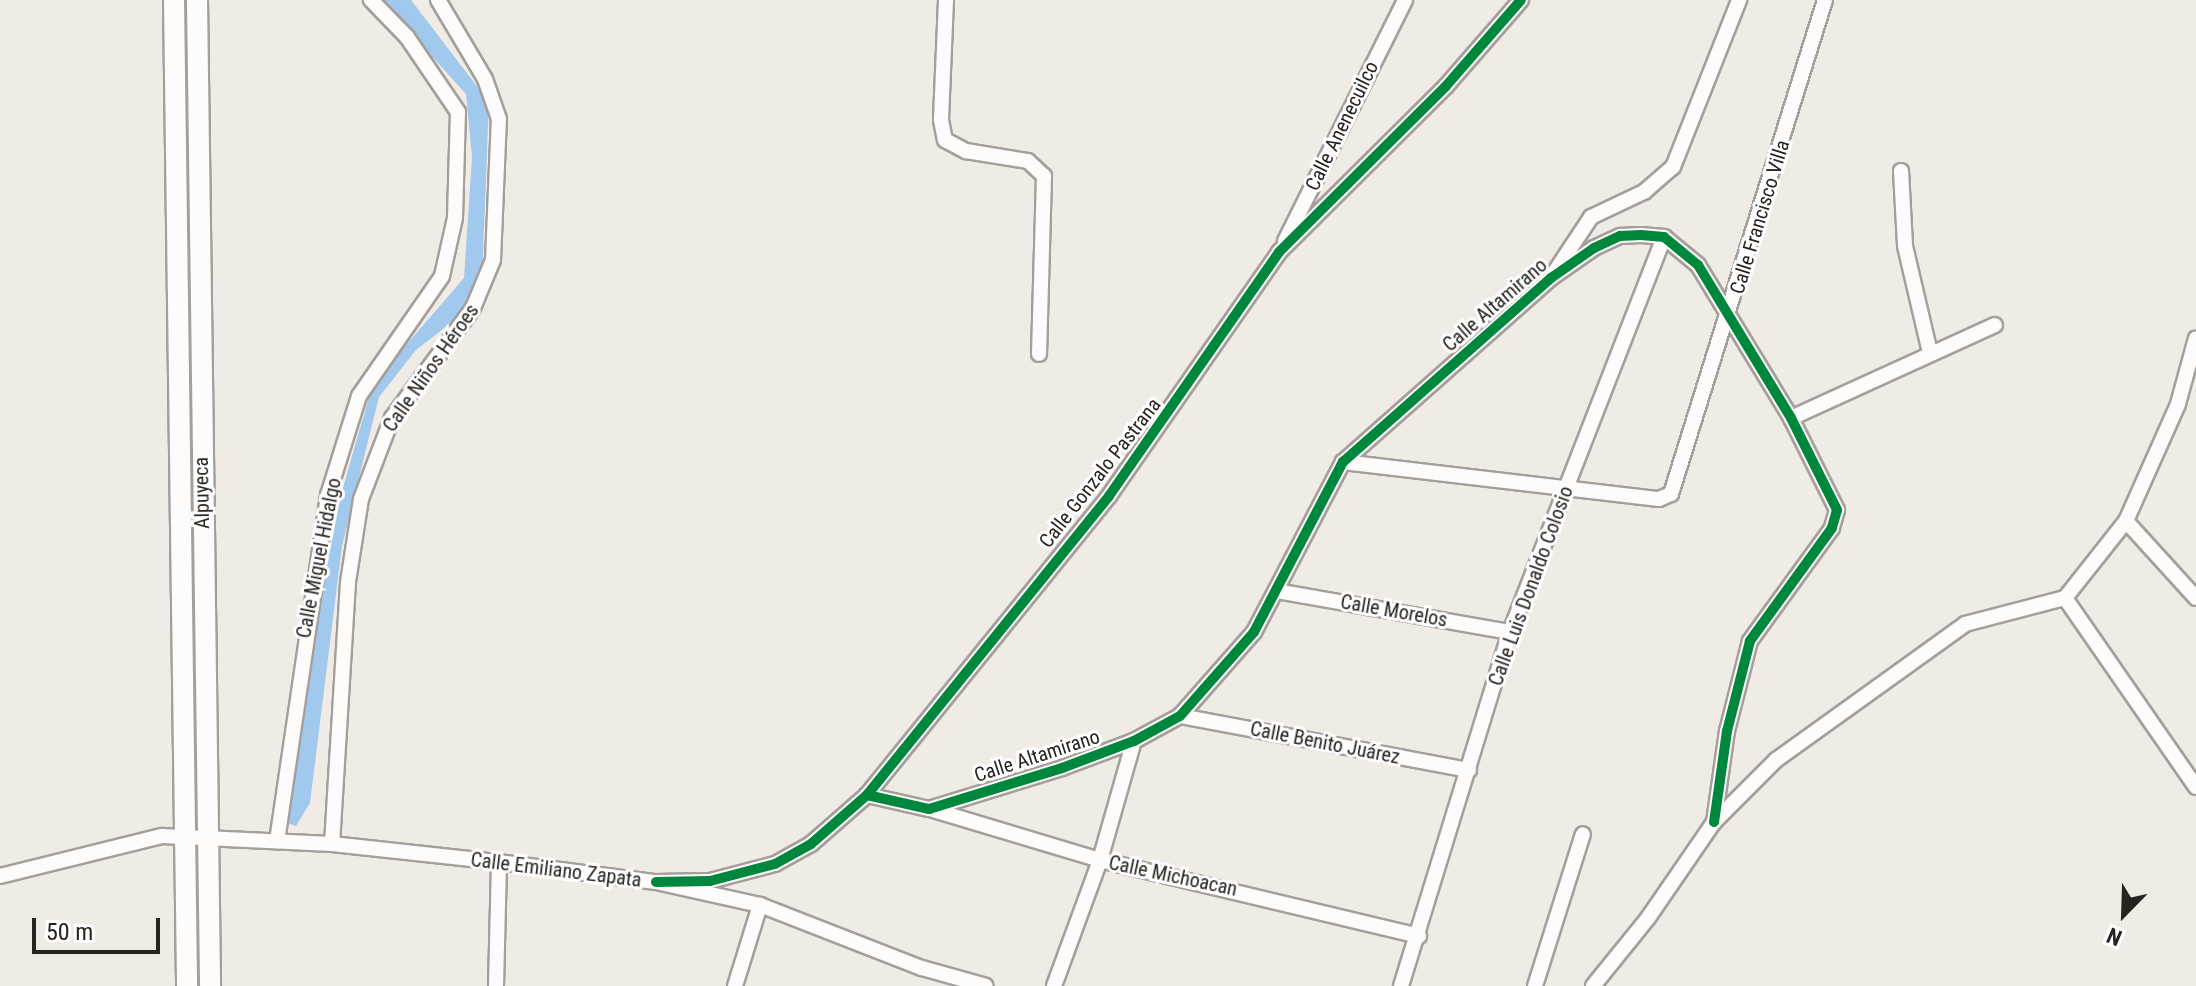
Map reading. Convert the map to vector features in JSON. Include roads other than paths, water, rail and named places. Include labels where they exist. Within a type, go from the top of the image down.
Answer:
[{"type":"main road","name":"Alpuyeca","points":[[174,0],[187,986]]},
{"type":"main road","name":"Alpuyeca","points":[[197,0],[210,986]]},
{"type":"street","name":"Calle Miguel Hidalgo","points":[[277,841],[328,495],[359,396],[442,276],[455,218],[458,112],[415,48],[371,0]]},
{"type":"street","name":"Calle Niños Héroes","points":[[332,844],[348,582],[361,499],[392,418],[473,308],[493,260],[499,119],[485,79],[438,0]]},
{"type":"street","points":[[946,0],[941,120],[945,140],[966,151],[1028,161],[1044,176],[1039,354]]},
{"type":"street","name":"Calle Anenecuilco","points":[[1279,252],[1405,0]]},
{"type":"street","name":"Calle Gonzalo Pastrana","points":[[656,882],[710,881],[775,864],[811,844],[867,795],[1109,496],[1279,252],[1446,86],[1521,0]]},
{"type":"street","points":[[1551,278],[1591,217],[1644,192],[1673,167],[1739,0]]},
{"type":"street","name":"Calle Francisco Villa","points":[[1566,488],[1659,499],[1671,494],[1730,316],[1825,0]]},
{"type":"street","points":[[1901,171],[1905,246],[1930,353]]},
{"type":"street","name":"Calle Altamirano","points":[[867,795],[929,809],[1018,784],[1134,741],[1180,716],[1241,650],[1277,591],[1343,462],[1551,278],[1620,236],[1664,237]]},
{"type":"street","points":[[1664,237],[1698,265],[1791,418],[1836,501],[1835,518],[1750,641],[1727,731],[1714,822]]},
{"type":"street","name":"Calle Luis Donaldo Colosio","points":[[1401,986],[1419,936],[1510,632],[1664,237]]},
{"type":"street","points":[[1791,418],[1995,325]]},
{"type":"street","points":[[1593,986],[1648,918],[1714,822],[1776,760],[1965,624],[2065,598],[2126,521],[2178,404],[2196,338]]},
{"type":"street","points":[[1343,462],[1566,488]]},
{"type":"street","points":[[2126,521],[2196,598]]},
{"type":"street","name":"Calle Morelos","points":[[1277,591],[1510,632]]},
{"type":"street","points":[[2065,598],[2196,787]]},
{"type":"street","name":"Calle Benito Juárez","points":[[1180,716],[1469,770]]},
{"type":"street","points":[[1054,986],[1100,860],[1134,741]]},
{"type":"street","name":"Calle Michoacan","points":[[929,809],[1100,860],[1419,936]]},
{"type":"street","points":[[1535,986],[1583,834]]},
{"type":"street","name":"Calle Emiliano Zapata","points":[[0,876],[132,841],[183,837],[332,844],[499,862],[656,882],[760,905],[922,968],[986,986]]},
{"type":"street","points":[[496,986],[499,862]]},
{"type":"street","points":[[735,986],[760,905]]},
{"type":"water","points":[[381,0],[411,0],[489,102],[482,280],[456,319],[416,350],[379,397],[342,546],[310,803],[296,826],[282,821],[326,547],[373,383],[464,278],[472,157],[466,94]]}]
